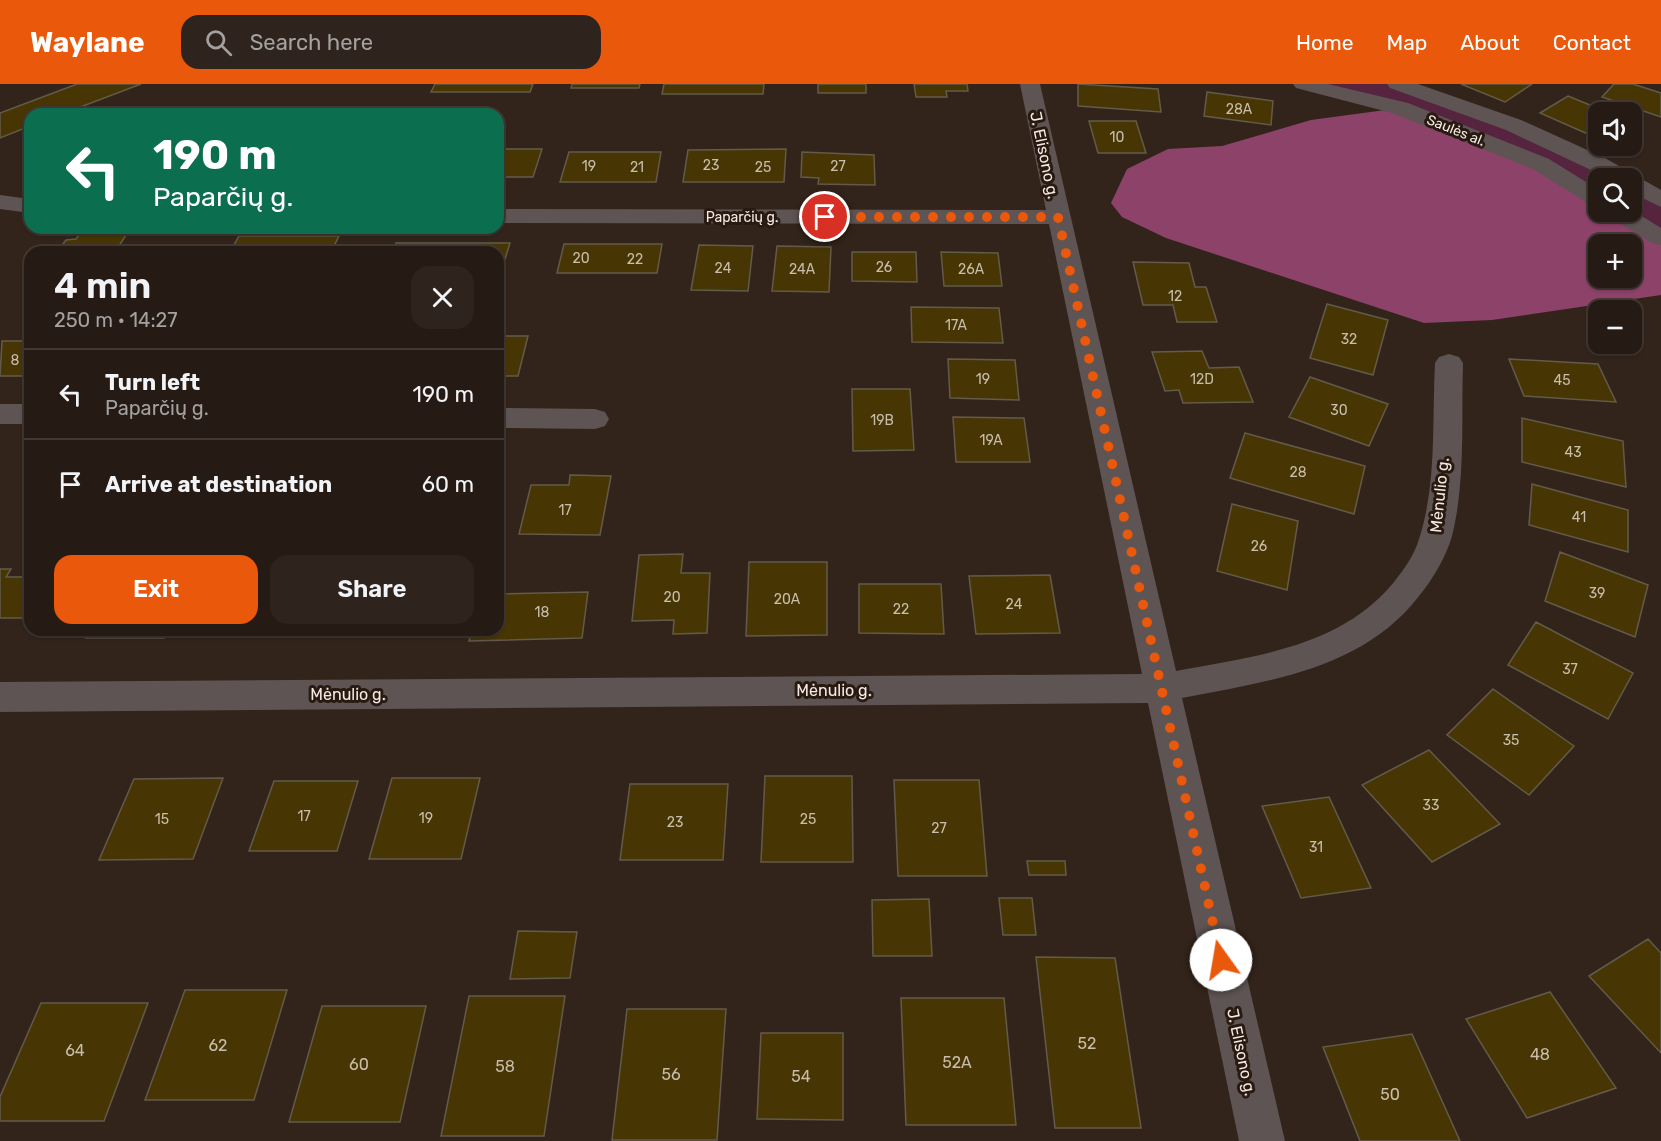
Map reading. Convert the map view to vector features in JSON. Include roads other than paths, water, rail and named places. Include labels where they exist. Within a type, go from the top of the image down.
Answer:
[{"type":"street","name":"J. Elisono g.","points":[[1030,84],[1262,1141]]},
{"type":"street","name":"Saulės al.","points":[[1303,84],[1400,108],[1541,164],[1588,193]]},
{"type":"street","name":"Saulės al.","points":[[1397,84],[1469,107],[1578,151],[1607,168]]},
{"type":"street","points":[[1642,189],[1661,200]]},
{"type":"street","points":[[0,202],[24,205]]},
{"type":"street","name":"Paparčių g.","points":[[504,216],[1058,217]]},
{"type":"street","points":[[1635,222],[1661,238]]},
{"type":"street","name":"Mėnulio g.","points":[[0,697],[1161,688],[1309,657],[1343,644],[1365,631],[1408,589],[1425,563],[1437,533],[1442,501],[1449,363]]},
{"type":"street","points":[[0,414],[24,414]]},
{"type":"street","points":[[504,418],[595,419]]}]
